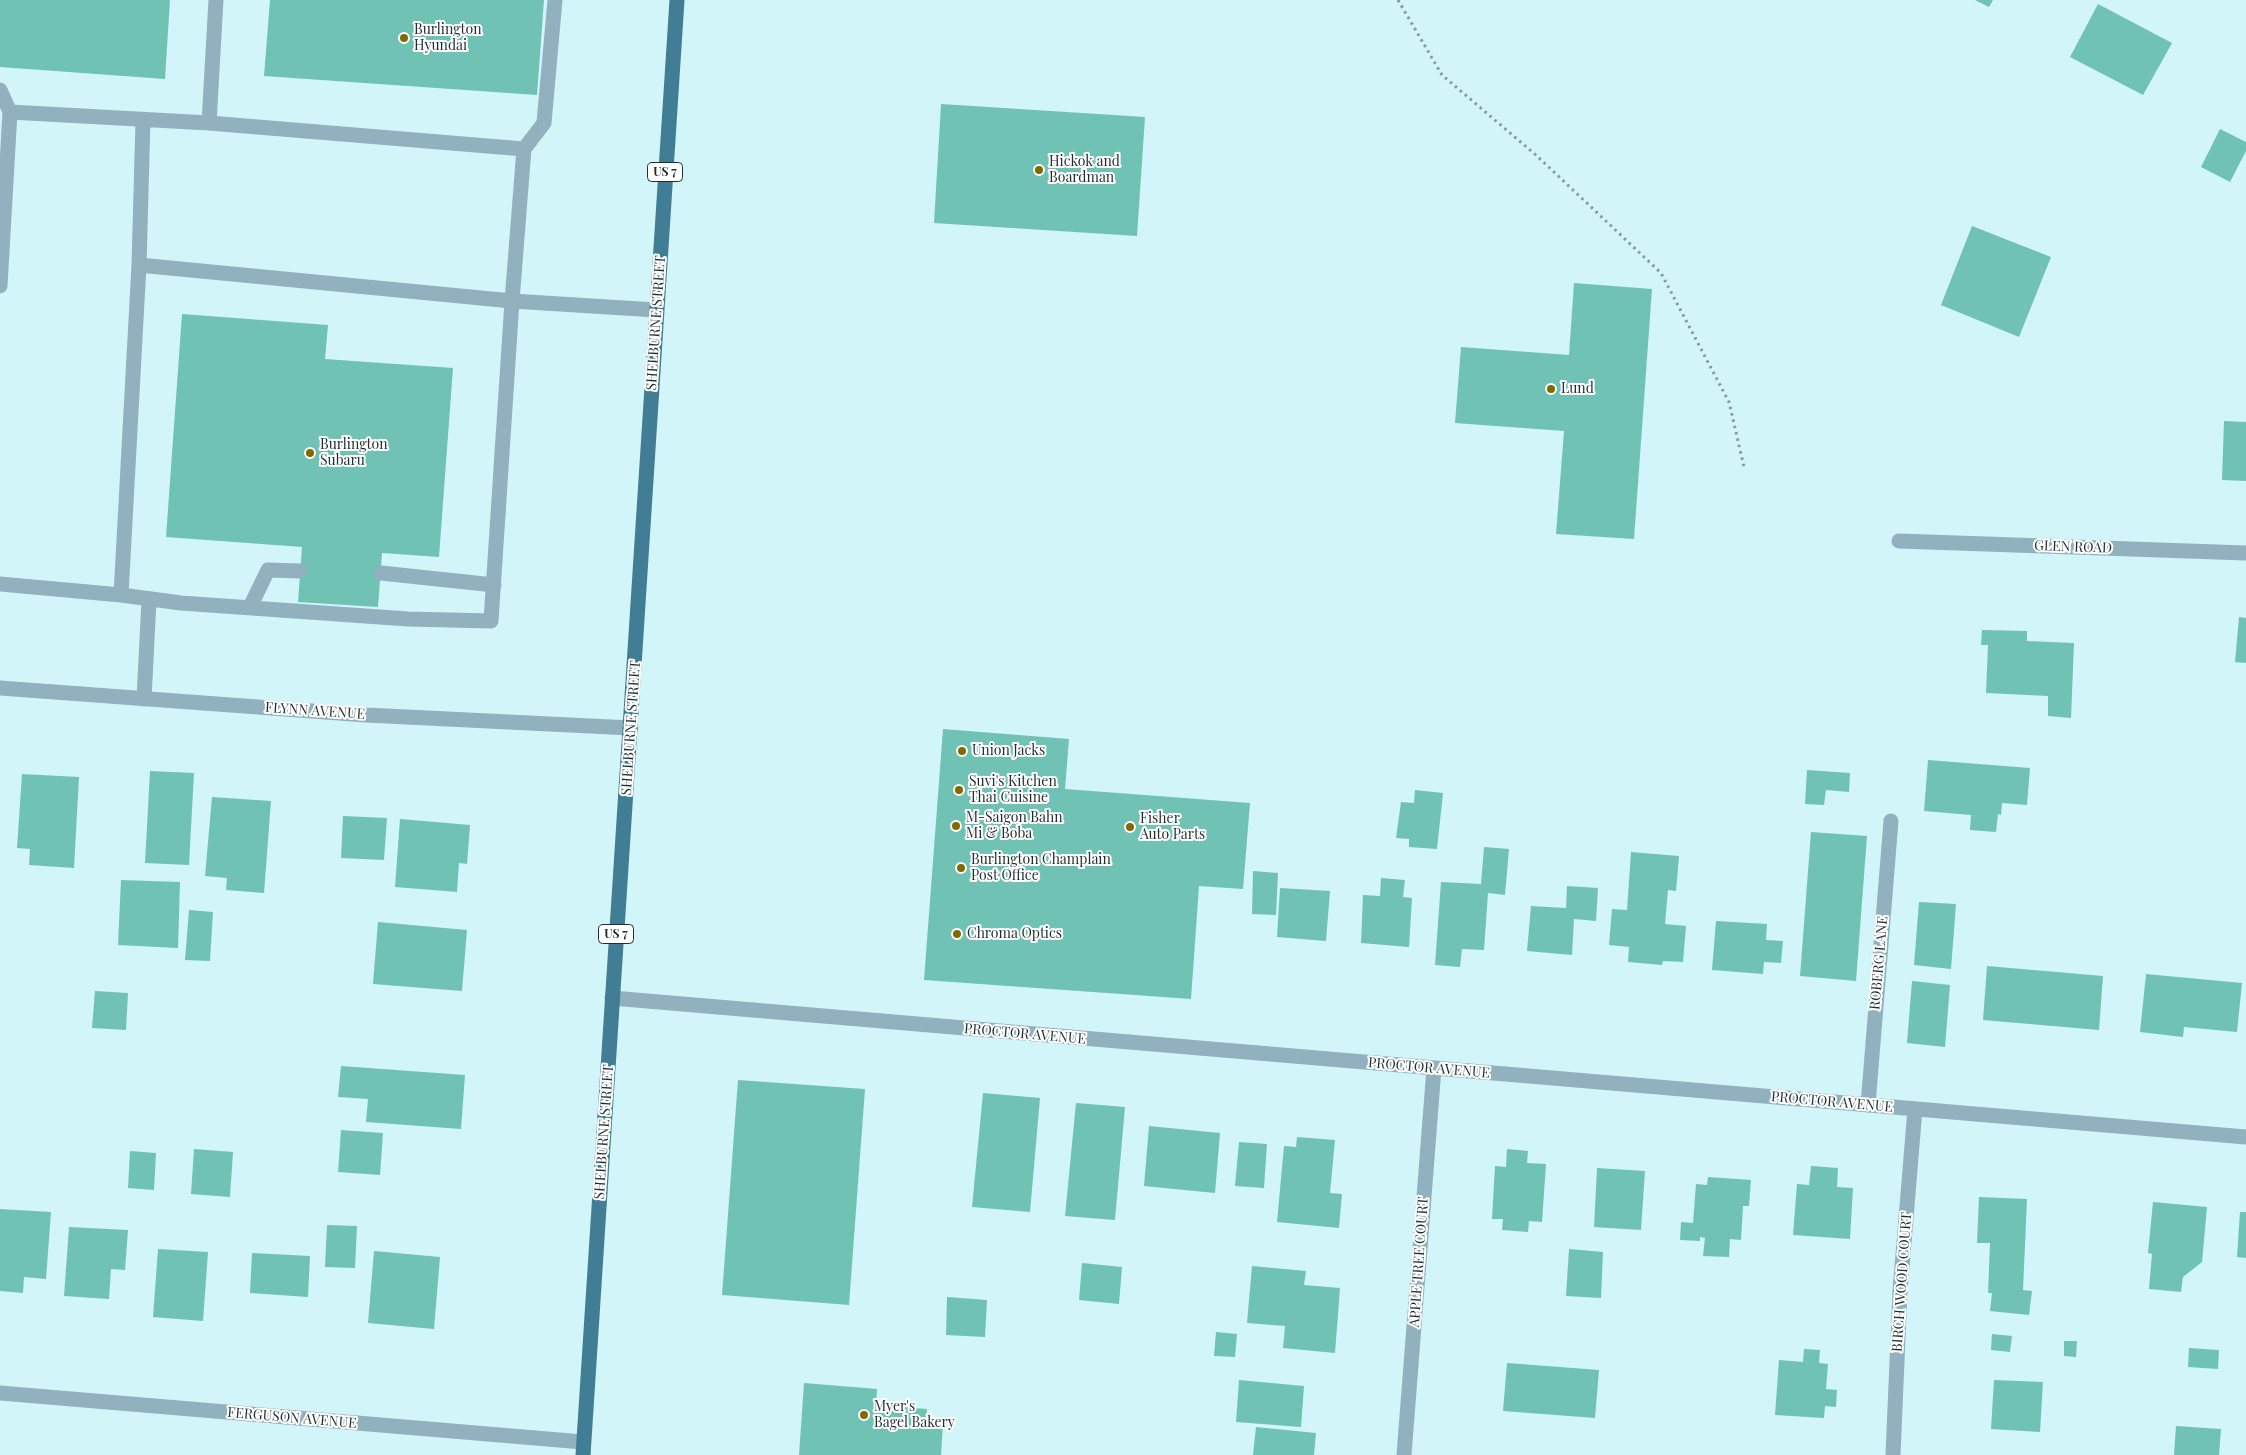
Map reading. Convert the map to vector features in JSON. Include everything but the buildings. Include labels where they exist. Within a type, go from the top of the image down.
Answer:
[{"type":"main road","name":"SHELBURNE STREET","points":[[583,1448],[677,0]]},
{"type":"street","points":[[209,123],[216,0]]},
{"type":"street","points":[[0,584],[121,594],[149,600],[408,619],[492,621],[512,301],[524,149],[544,123],[555,0]]},
{"type":"street","points":[[0,90],[10,112],[0,286]]},
{"type":"street","points":[[10,112],[209,123],[524,149]]},
{"type":"street","points":[[121,594],[139,265],[143,120]]},
{"type":"street","points":[[139,265],[512,301],[656,310]]},
{"type":"street","name":"GLEN ROAD","points":[[1899,541],[2246,553]]},
{"type":"street","points":[[250,607],[268,570],[300,570]]},
{"type":"street","points":[[380,573],[494,585]]},
{"type":"street","points":[[144,699],[149,600]]},
{"type":"street","name":"FLYNN AVENUE","points":[[0,688],[366,715],[631,728]]},
{"type":"street","name":"ROBERG LANE","points":[[1868,1105],[1891,821]]},
{"type":"street","name":"PROCTOR AVENUE","points":[[612,998],[2246,1138]]},
{"type":"street","name":"APPLE TREE COURT","points":[[1404,1455],[1434,1068]]},
{"type":"street","name":"BIRCH WOOD COURT","points":[[1893,1455],[1900,1291],[1916,1109]]},
{"type":"street","name":"FERGUSON AVENUE","points":[[0,1393],[583,1448]]},
{"type":"path","points":[[1398,0],[1442,75],[1537,156],[1661,273],[1729,402],[1744,468]]},
{"type":"place","name":"Burlington Hyundai","points":[[404,38]]},
{"type":"place","name":"Hickok and Boardman","points":[[1039,170]]},
{"type":"place","name":"Lund","points":[[1551,389]]},
{"type":"place","name":"Burlington Subaru","points":[[310,453]]},
{"type":"place","name":"Union Jacks","points":[[962,751]]},
{"type":"place","name":"Suvi's Kitchen Thai Cuisine","points":[[959,790]]},
{"type":"place","name":"M-Saigon Bahn Mi & Boba","points":[[956,826]]},
{"type":"place","name":"Fisher Auto Parts","points":[[1130,827]]},
{"type":"place","name":"Burlington Champlain Post Office","points":[[961,868]]},
{"type":"place","name":"Chroma Optics","points":[[957,934]]},
{"type":"place","name":"Myer's Bagel Bakery","points":[[864,1415]]}]
